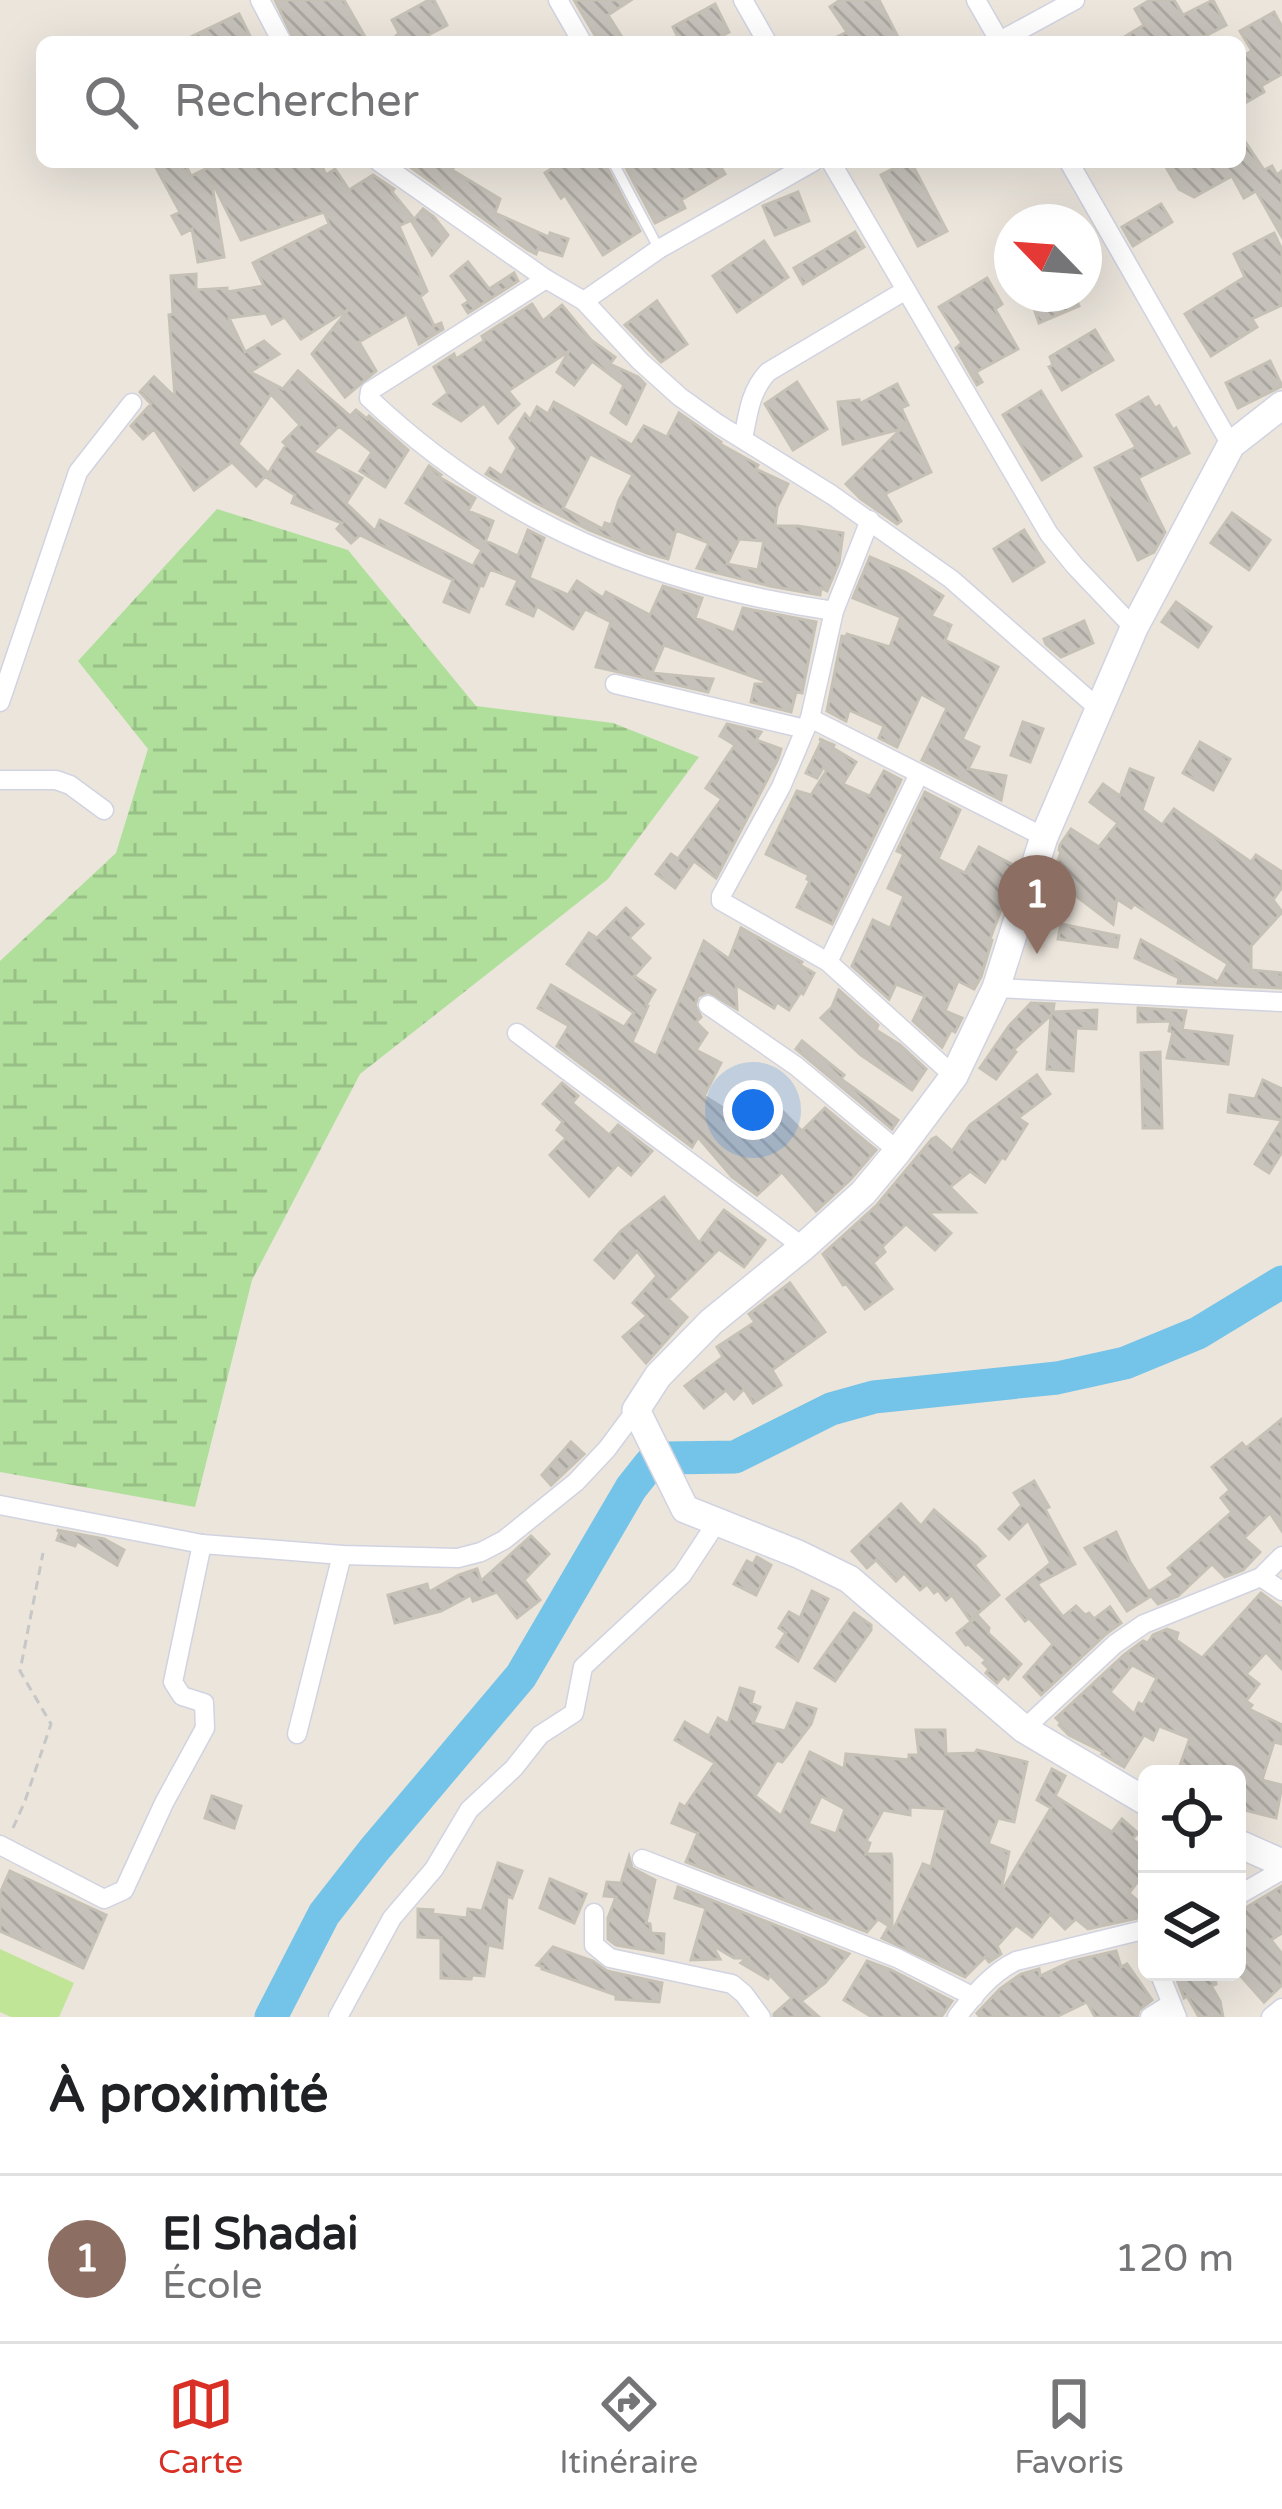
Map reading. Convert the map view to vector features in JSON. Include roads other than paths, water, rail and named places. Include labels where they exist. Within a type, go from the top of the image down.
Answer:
[{"type":"street","points":[[260,0],[279,36]]},
{"type":"street","points":[[558,0],[579,36]]},
{"type":"street","points":[[743,0],[764,36]]},
{"type":"street","points":[[976,0],[996,36]]},
{"type":"street","points":[[1010,36],[1075,0]]},
{"type":"street","points":[[388,168],[584,301],[667,385],[951,579],[1098,708]]},
{"type":"street","points":[[584,301],[659,249],[802,168]]},
{"type":"street","points":[[835,168],[1049,533],[1134,628]]},
{"type":"street","points":[[1072,168],[1231,446]]},
{"type":"street","points":[[546,279],[370,391],[369,398],[411,438],[465,478],[518,512],[561,532],[701,586],[834,611]]},
{"type":"street","points":[[743,439],[752,395],[768,372],[906,290]]},
{"type":"street","points":[[0,702],[78,472],[132,403]]},
{"type":"street","points":[[0,1505],[202,1544],[458,1558],[504,1540],[576,1482],[608,1449],[658,1376],[711,1322],[862,1193],[954,1076],[996,988],[1044,837],[1134,628],[1231,446],[1282,405]]},
{"type":"street","points":[[870,520],[834,611],[807,723],[781,787],[721,902],[828,962],[954,1076]]},
{"type":"street","points":[[615,684],[807,723],[1044,837]]},
{"type":"street","points":[[828,962],[919,774]]},
{"type":"street","points":[[0,780],[56,780],[104,810]]},
{"type":"street","points":[[996,988],[1282,1002]]},
{"type":"street","points":[[708,1005],[796,1066],[898,1151]]},
{"type":"street","points":[[517,1033],[803,1247]]},
{"type":"street","points":[[636,1410],[685,1509],[835,1570],[1024,1729],[1138,1797]]},
{"type":"street","points":[[338,2017],[392,1918],[434,1869],[470,1810],[540,1735],[574,1712],[583,1667],[682,1575],[718,1522]]},
{"type":"street","points":[[1,1850],[104,1899],[124,1890],[205,1728],[204,1703],[182,1696],[172,1682],[202,1544]]},
{"type":"street","points":[[297,1734],[342,1555]]},
{"type":"street","points":[[1024,1729],[1115,1644],[1144,1624],[1261,1577],[1282,1556]]},
{"type":"street","points":[[1261,1577],[1282,1591]]},
{"type":"street","points":[[1246,1848],[1282,1866],[1246,1890]]},
{"type":"street","points":[[642,1859],[897,1958],[974,1997]]},
{"type":"street","points":[[595,1912],[594,1946],[610,1958],[732,1984],[761,2017]]},
{"type":"street","points":[[957,2017],[1001,1968],[1138,1932]]},
{"type":"street","points":[[1150,2017],[1174,2011],[1162,1981]]},
{"type":"street","points":[[1271,2017],[1282,2008]]},
{"type":"lane","points":[[617,168],[659,249]]},
{"type":"waterway","points":[[271,2017],[324,1914],[521,1676],[631,1488],[650,1464],[667,1458],[735,1457],[831,1409],[874,1397],[1057,1378],[1125,1363],[1198,1333],[1282,1282]]},
{"type":"place","name":"El Shadai","points":[[1037,954]]}]
